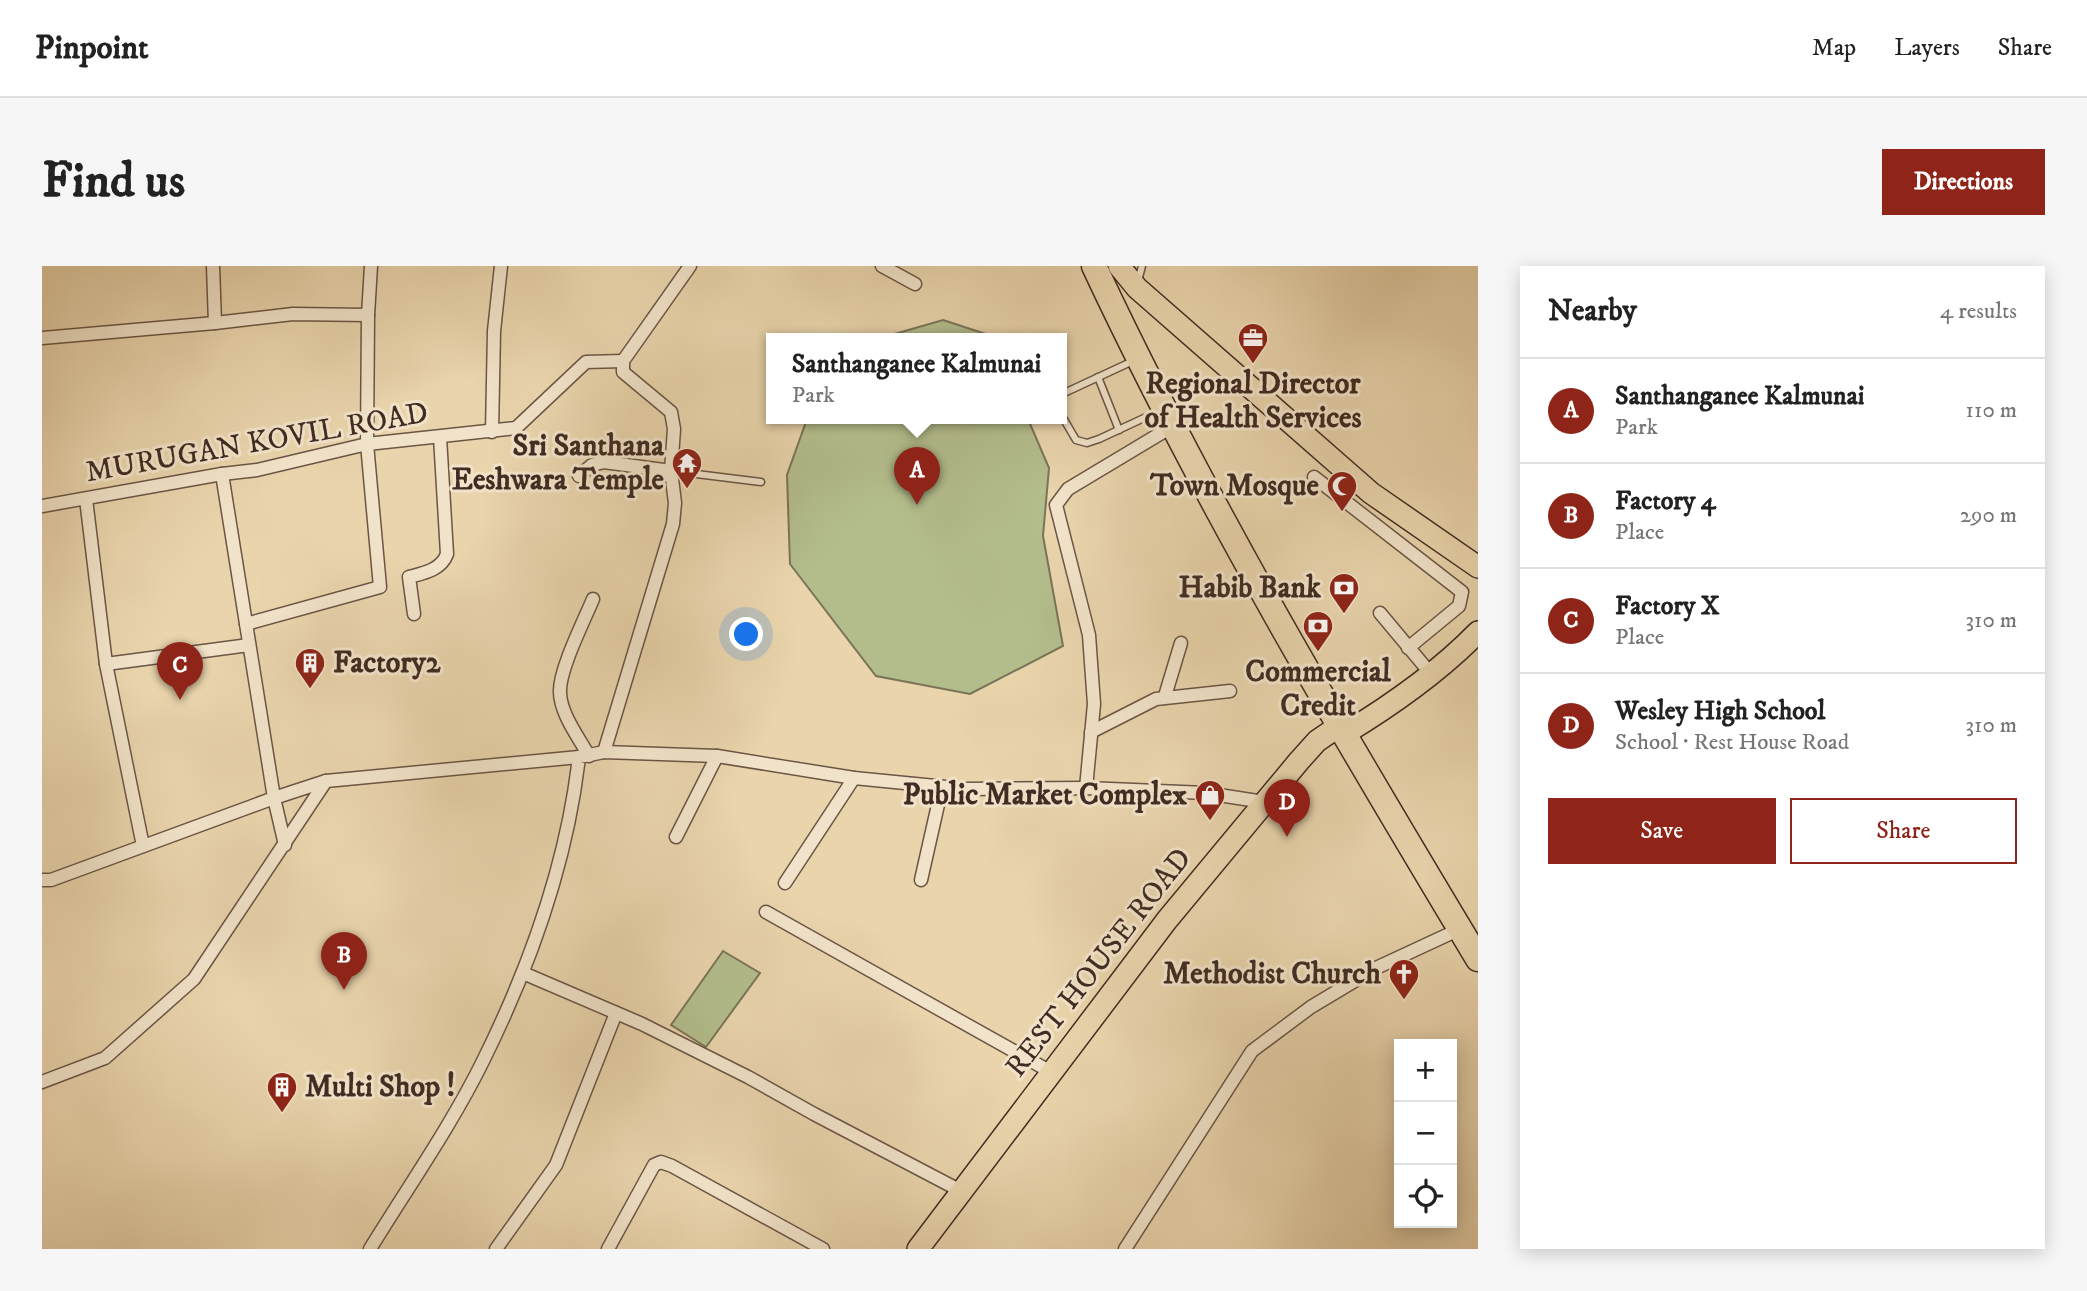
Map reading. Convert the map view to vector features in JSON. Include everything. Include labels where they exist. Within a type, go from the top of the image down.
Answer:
[{"type":"highway","points":[[1094,266],[1169,417],[1342,730],[1478,959]]},
{"type":"main road","points":[[1119,266],[1137,288],[1371,493],[1478,567]]},
{"type":"main road","name":"REST HOUSE ROAD","points":[[918,1249],[1167,920],[1317,741],[1396,701],[1432,674],[1478,632]]},
{"type":"street","points":[[213,266],[215,323]]},
{"type":"street","points":[[246,624],[380,587],[367,444],[371,266]]},
{"type":"street","points":[[492,432],[494,331],[501,266]]},
{"type":"street","points":[[604,752],[673,524],[676,503],[671,471],[674,429],[671,412],[623,372],[622,361],[690,266]]},
{"type":"street","points":[[882,266],[915,284]]},
{"type":"street","points":[[42,338],[293,314],[368,315]]},
{"type":"street","name":"MURUGAN KOVIL ROAD","points":[[42,506],[257,470],[367,444],[516,428],[586,362],[622,361]]},
{"type":"street","points":[[1086,788],[1094,704],[1088,635],[1056,505],[1068,489],[1169,417]]},
{"type":"street","points":[[414,614],[409,577],[433,570],[444,561],[447,554],[440,437]]},
{"type":"street","points":[[579,475],[592,465],[604,462],[671,471]]},
{"type":"street","points":[[222,474],[274,798],[285,845]]},
{"type":"street","points":[[1314,477],[1462,592],[1459,606],[1409,648]]},
{"type":"street","points":[[86,499],[106,664],[143,846]]},
{"type":"street","points":[[370,1249],[482,1063],[537,939],[584,756],[569,722],[560,692],[565,670],[593,599]]},
{"type":"street","points":[[1380,614],[1432,674]]},
{"type":"street","points":[[1165,696],[1181,643]]},
{"type":"street","points":[[106,664],[249,645]]},
{"type":"street","points":[[1091,732],[1165,696],[1230,691]]},
{"type":"street","points":[[42,880],[51,880],[326,781],[604,752],[717,756],[854,778],[966,789],[1086,788],[1206,793],[1264,802]]},
{"type":"street","points":[[676,837],[717,756]]},
{"type":"street","points":[[785,883],[854,778]]},
{"type":"street","points":[[42,1082],[105,1058],[194,979],[326,781]]},
{"type":"street","points":[[921,880],[942,787]]},
{"type":"street","points":[[766,912],[1051,1072]]},
{"type":"street","points":[[1125,1249],[1252,1051],[1311,1007],[1376,968],[1460,929]]},
{"type":"street","points":[[523,972],[748,1076],[961,1191]]},
{"type":"street","points":[[496,1249],[556,1166],[616,1013]]},
{"type":"street","points":[[608,1249],[654,1165],[661,1162],[822,1249]]},
{"type":"lane","points":[[1137,288],[1142,266]]},
{"type":"lane","points":[[1067,392],[1139,358]]},
{"type":"lane","points":[[1098,377],[1119,430]]},
{"type":"lane","points":[[1067,424],[1076,440],[1087,443],[1119,430],[1169,417]]},
{"type":"lane","points":[[671,471],[761,482]]},
{"type":"green space","points":[[943,320],[983,333],[898,333]]},
{"type":"green space","points":[[805,424],[1030,424],[1049,468],[1043,536],[1063,646],[970,694],[876,676],[790,564],[787,475]]},
{"type":"green space","points":[[723,951],[760,973],[706,1047],[671,1025]]},
{"type":"place","name":"Regional Director of Health Services","points":[[1253,365]]},
{"type":"place","name":"Sri Santhana Eeshwara Temple","points":[[687,490]]},
{"type":"place","name":"Santhanganee Kalmunai","points":[[917,505]]},
{"type":"place","name":"Town Mosque","points":[[1342,513]]},
{"type":"place","name":"Habib Bank","points":[[1344,615]]},
{"type":"place","name":"Commercial Credit","points":[[1318,653]]},
{"type":"place","name":"Factory2","points":[[310,690]]},
{"type":"place","name":"Factory X","points":[[180,700]]},
{"type":"place","name":"Public Market Complex","points":[[1210,822]]},
{"type":"place","name":"Wesley High School","points":[[1287,837]]},
{"type":"place","name":"Factory 4","points":[[344,990]]},
{"type":"place","name":"Methodist Church","points":[[1404,1001]]},
{"type":"place","name":"Multi Shop !","points":[[282,1114]]}]
